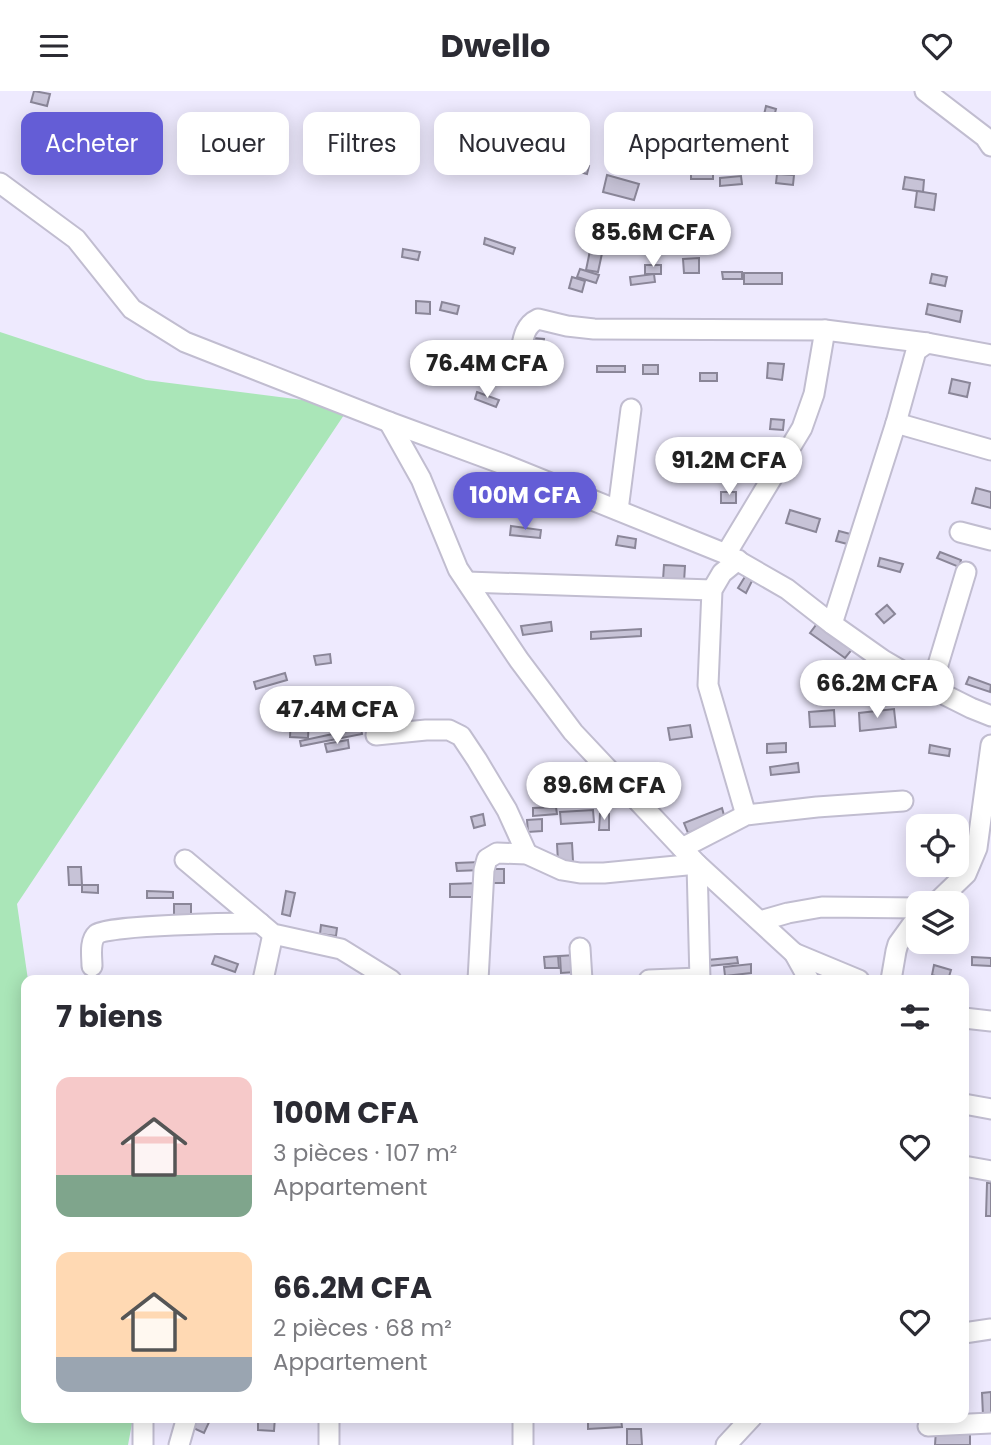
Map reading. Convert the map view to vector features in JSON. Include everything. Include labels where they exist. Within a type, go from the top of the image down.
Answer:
[{"type":"street","points":[[925,91],[985,137],[991,146]]},
{"type":"street","points":[[0,183],[76,239],[132,309],[185,342],[503,464],[732,557],[787,589],[883,660],[931,688],[991,716]]},
{"type":"street","points":[[520,356],[524,333],[529,323],[538,319],[594,329],[825,330],[927,343],[991,355]]},
{"type":"street","points":[[746,815],[708,685],[712,590],[802,428],[814,394],[825,330]]},
{"type":"street","points":[[832,624],[916,351],[927,343]]},
{"type":"street","points":[[618,510],[631,409]]},
{"type":"street","points":[[389,422],[421,479],[458,569],[519,660],[573,732],[697,864],[794,953],[806,975]]},
{"type":"street","points":[[896,423],[991,450]]},
{"type":"street","points":[[960,532],[991,540]]},
{"type":"street","points":[[931,688],[966,572]]},
{"type":"street","points":[[467,582],[712,590]]},
{"type":"street","points":[[376,734],[449,730],[461,736],[507,810],[527,854]]},
{"type":"street","points":[[948,891],[966,874],[977,848],[991,745]]},
{"type":"street","points":[[682,848],[746,815],[903,801]]},
{"type":"street","points":[[478,975],[484,870],[488,859],[497,853],[527,854],[562,870],[580,873],[697,864]]},
{"type":"street","points":[[186,860],[267,928]]},
{"type":"street","points":[[697,864],[700,975]]},
{"type":"street","points":[[760,921],[822,907],[906,908]]},
{"type":"street","points":[[92,966],[92,946],[94,937],[99,933],[193,924],[267,928],[341,949],[383,975]]},
{"type":"street","points":[[264,975],[267,928]]},
{"type":"street","points":[[892,975],[898,944],[906,933]]},
{"type":"street","points":[[580,948],[582,975]]},
{"type":"street","points":[[794,953],[847,975]]},
{"type":"street","points":[[969,1019],[991,1021]]},
{"type":"street","points":[[969,1105],[991,1109]]},
{"type":"street","points":[[969,1168],[991,1171]]},
{"type":"street","points":[[969,1332],[991,1329]]},
{"type":"street","points":[[143,1423],[143,1445]]},
{"type":"street","points":[[179,1445],[185,1423]]},
{"type":"street","points":[[329,1445],[330,1423]]},
{"type":"street","points":[[523,1423],[523,1445]]},
{"type":"street","points":[[728,1442],[729,1423]]},
{"type":"street","points":[[728,1442],[746,1423]]},
{"type":"street","points":[[928,1430],[991,1423]]},
{"type":"green space","points":[[0,332],[146,380],[350,406],[17,904],[27,975],[21,975],[21,1423],[132,1423],[128,1445],[0,1445]]},
{"type":"building","points":[[34,91],[50,94],[47,106],[31,102]]},
{"type":"building","points":[[766,106],[776,109],[775,112],[765,112]]},
{"type":"building","points":[[607,175],[639,184],[634,200],[603,192]]},
{"type":"building","points":[[691,175],[713,175],[713,179],[691,179]]},
{"type":"building","points":[[777,175],[794,175],[793,185],[776,183]]},
{"type":"building","points":[[741,176],[742,184],[720,186],[720,178]]},
{"type":"building","points":[[905,177],[924,180],[923,192],[903,189]]},
{"type":"building","points":[[917,191],[936,194],[934,210],[915,207]]},
{"type":"building","points":[[485,238],[515,248],[513,254],[484,244]]},
{"type":"building","points":[[592,241],[604,244],[598,272],[586,270]]},
{"type":"building","points":[[403,249],[420,252],[418,260],[402,257]]},
{"type":"building","points":[[699,258],[699,273],[684,273],[683,259]]},
{"type":"building","points":[[645,265],[661,265],[661,274],[645,274]]},
{"type":"building","points":[[580,269],[599,275],[596,283],[577,277]]},
{"type":"building","points":[[722,272],[742,272],[742,279],[723,279]]},
{"type":"building","points":[[744,273],[782,273],[782,284],[744,284]]},
{"type":"building","points":[[654,274],[655,282],[631,285],[630,277]]},
{"type":"building","points":[[932,274],[947,277],[945,286],[930,283]]},
{"type":"building","points":[[572,277],[585,281],[582,292],[569,288]]},
{"type":"building","points":[[416,301],[430,302],[430,314],[416,313]]},
{"type":"building","points":[[442,302],[459,306],[457,314],[440,310]]},
{"type":"building","points":[[928,304],[962,311],[960,322],[926,314]]},
{"type":"building","points":[[533,338],[544,339],[541,366],[530,365]]},
{"type":"building","points":[[768,363],[784,364],[782,380],[767,378]]},
{"type":"building","points":[[643,365],[658,365],[658,374],[643,374]]},
{"type":"building","points":[[597,366],[625,366],[625,372],[597,372]]},
{"type":"building","points":[[700,373],[717,373],[717,381],[700,381]]},
{"type":"building","points":[[952,379],[970,383],[967,397],[949,393]]},
{"type":"building","points":[[477,392],[499,400],[496,407],[475,399]]},
{"type":"building","points":[[771,419],[784,420],[783,430],[770,429]]},
{"type":"building","points":[[976,488],[991,492],[991,508],[972,503]]},
{"type":"building","points":[[721,492],[736,492],[736,503],[721,503]]},
{"type":"building","points":[[790,510],[820,519],[816,532],[786,523]]},
{"type":"building","points":[[511,526],[541,530],[540,538],[510,535]]},
{"type":"building","points":[[839,531],[854,535],[851,545],[836,541]]},
{"type":"building","points":[[618,536],[636,539],[635,548],[616,545]]},
{"type":"building","points":[[940,552],[961,560],[959,567],[937,558]]},
{"type":"building","points":[[880,558],[903,564],[900,572],[878,566]]},
{"type":"building","points":[[664,565],[685,566],[684,582],[663,580]]},
{"type":"building","points":[[746,575],[753,579],[746,593],[738,588]]},
{"type":"building","points":[[887,605],[895,614],[884,623],[876,614]]},
{"type":"building","points":[[819,621],[854,647],[845,658],[810,633]]},
{"type":"building","points":[[551,622],[552,631],[523,635],[521,626]]},
{"type":"building","points":[[641,629],[641,636],[591,639],[591,632]]},
{"type":"building","points":[[330,654],[331,663],[316,665],[314,656]]},
{"type":"building","points":[[868,659],[917,682],[910,697],[861,673]]},
{"type":"building","points":[[285,673],[287,680],[256,689],[254,682]]},
{"type":"building","points":[[969,677],[991,685],[990,692],[966,684]]},
{"type":"building","points":[[894,709],[896,727],[860,731],[859,713]]},
{"type":"building","points":[[834,710],[835,726],[810,727],[809,712]]},
{"type":"building","points":[[291,717],[309,717],[308,738],[290,737]]},
{"type":"building","points":[[690,725],[692,737],[670,740],[668,728]]},
{"type":"building","points":[[361,728],[362,734],[301,746],[300,741]]},
{"type":"building","points":[[348,740],[349,748],[327,752],[325,744]]},
{"type":"building","points":[[786,743],[786,752],[767,753],[767,744]]},
{"type":"building","points":[[930,745],[950,749],[949,756],[929,753]]},
{"type":"building","points":[[798,763],[799,772],[771,775],[770,767]]},
{"type":"building","points":[[556,807],[557,814],[533,816],[533,808]]},
{"type":"building","points":[[722,808],[725,819],[688,833],[684,823]]},
{"type":"building","points":[[593,810],[594,822],[561,824],[560,812]]},
{"type":"building","points":[[483,814],[485,825],[474,828],[471,817]]},
{"type":"building","points":[[600,814],[609,814],[609,830],[599,830]]},
{"type":"building","points":[[542,819],[542,831],[528,832],[527,820]]},
{"type":"building","points":[[572,843],[573,861],[558,862],[557,844]]},
{"type":"building","points":[[480,862],[481,870],[457,871],[456,863]]},
{"type":"building","points":[[68,867],[81,867],[82,885],[69,885]]},
{"type":"building","points":[[492,869],[504,869],[504,883],[492,883]]},
{"type":"building","points":[[480,883],[480,897],[450,897],[450,884]]},
{"type":"building","points":[[82,885],[98,885],[98,893],[82,892]]},
{"type":"building","points":[[147,891],[173,892],[173,898],[147,898]]},
{"type":"building","points":[[286,891],[295,893],[290,916],[282,914]]},
{"type":"building","points":[[174,904],[191,904],[191,915],[174,915]]},
{"type":"building","points":[[321,925],[337,928],[336,936],[320,934]]},
{"type":"building","points":[[575,955],[576,972],[561,973],[560,956]]},
{"type":"building","points":[[215,956],[238,964],[235,972],[212,964]]},
{"type":"building","points":[[558,956],[559,968],[545,968],[544,957]]},
{"type":"building","points":[[737,957],[738,963],[709,966],[708,960]]},
{"type":"building","points":[[972,957],[991,958],[991,966],[972,965]]},
{"type":"building","points":[[751,964],[751,973],[725,975],[724,967]]},
{"type":"building","points":[[934,965],[951,970],[950,975],[932,975]]},
{"type":"building","points":[[987,1183],[991,1183],[991,1216],[986,1216]]},
{"type":"building","points":[[991,1392],[991,1416],[983,1416],[982,1393]]},
{"type":"building","points":[[190,1423],[209,1423],[204,1433],[189,1426]]},
{"type":"building","points":[[258,1423],[275,1423],[274,1431],[258,1430]]},
{"type":"building","points":[[588,1423],[622,1423],[622,1427],[588,1429]]},
{"type":"building","points":[[627,1429],[641,1429],[642,1445],[627,1445]]},
{"type":"building","points":[[936,1430],[970,1431],[970,1445],[935,1445]]}]
